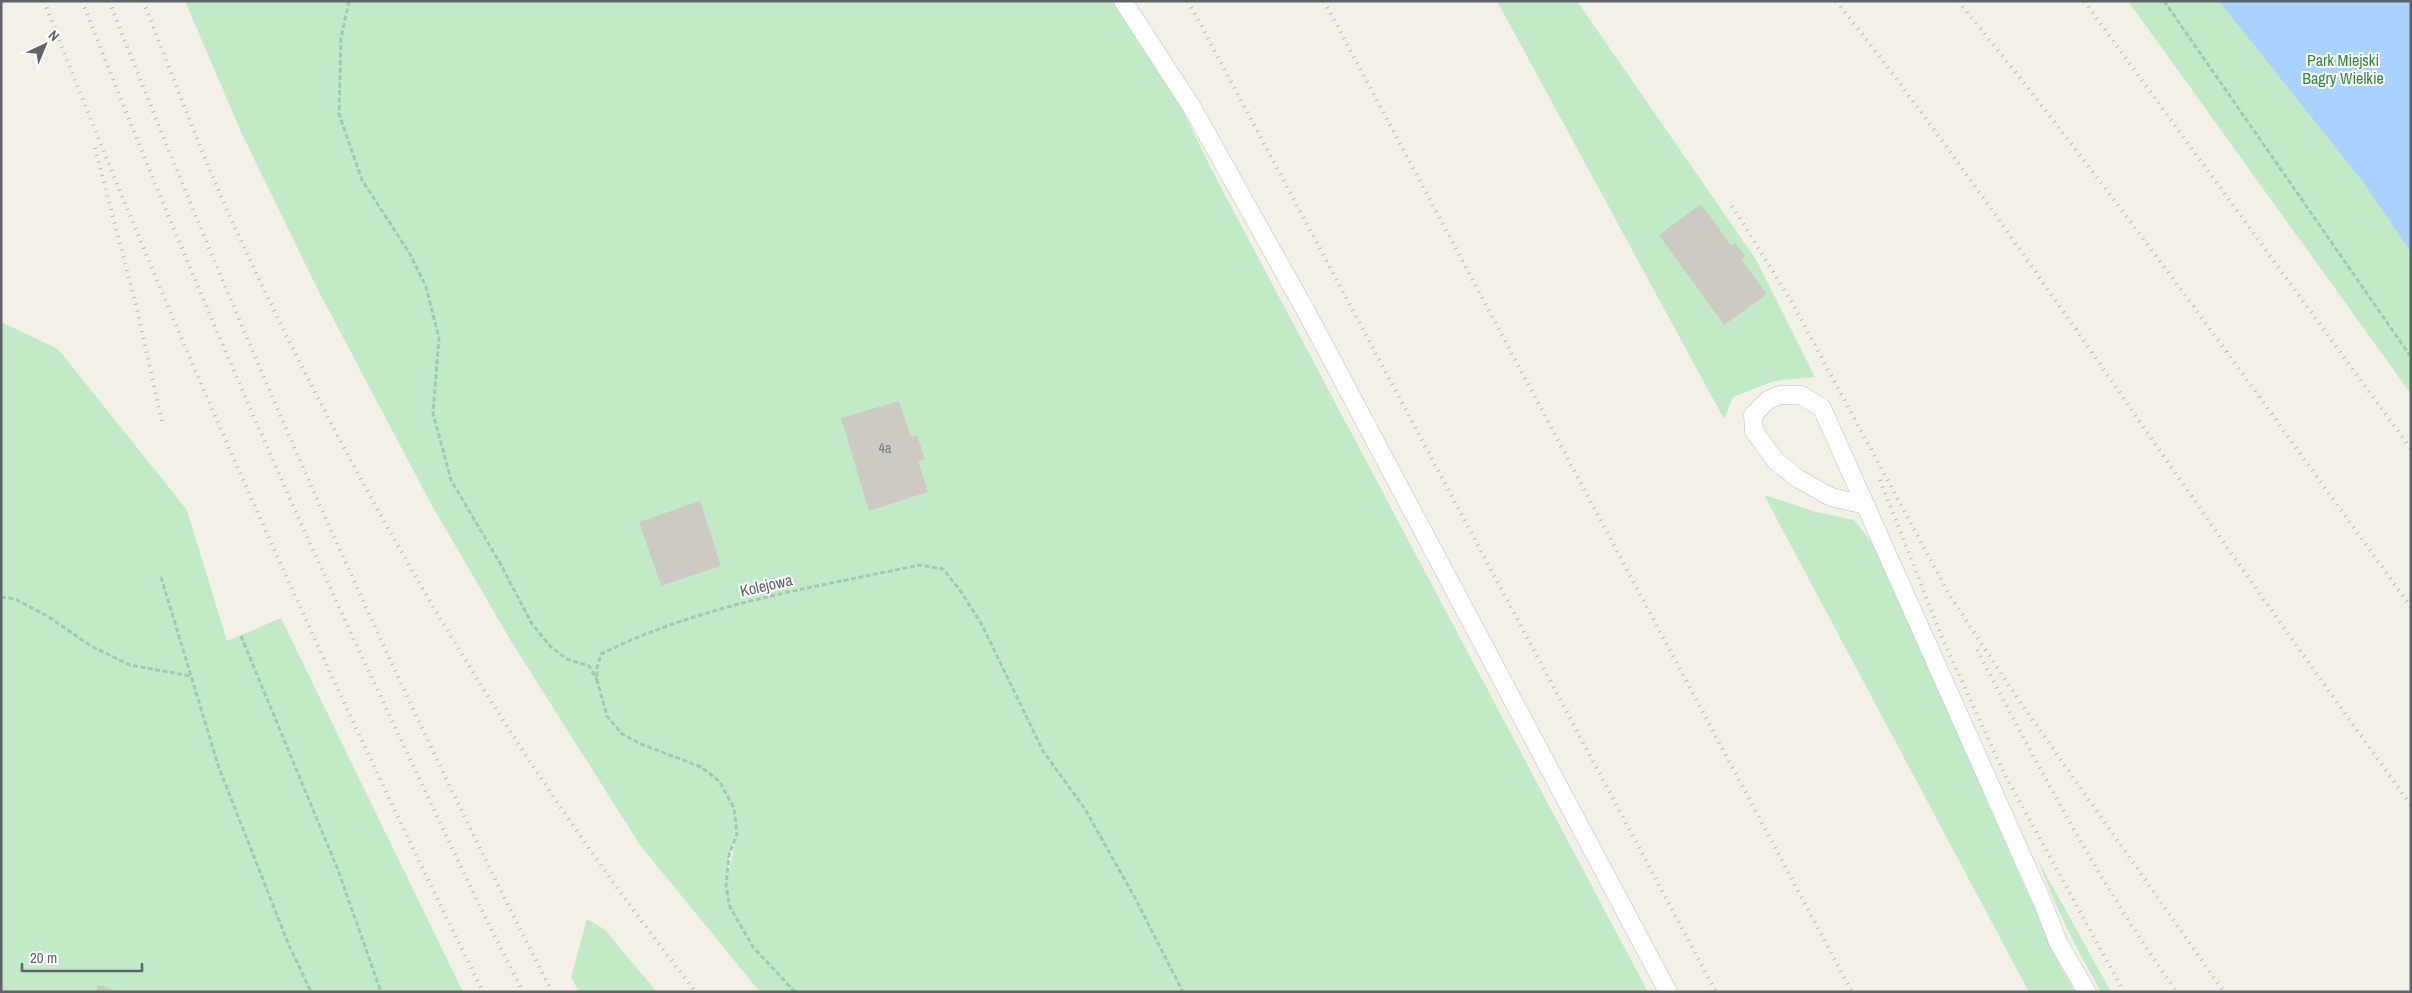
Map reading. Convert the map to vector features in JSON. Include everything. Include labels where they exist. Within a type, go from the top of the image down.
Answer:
[{"type":"lane","points":[[1123,1],[1193,109],[1308,315],[1668,992]]},
{"type":"lane","points":[[1866,504],[1831,497],[1797,478],[1775,460],[1754,431],[1753,415],[1768,400],[1780,395],[1801,395],[1822,408],[1866,504],[2042,901],[2058,942],[2087,992]]},
{"type":"path","points":[[349,1],[341,38],[339,114],[362,180],[410,254],[426,287],[439,338],[433,413],[451,480],[501,565],[532,624],[551,647],[567,659],[589,666],[597,680],[607,716],[622,734],[641,744],[701,767],[719,782],[734,808],[737,834],[729,855],[726,886],[730,907],[753,947],[795,992]]},
{"type":"path","points":[[2164,1],[2411,357]]},
{"type":"path","name":"Kolejowa","points":[[597,680],[597,668],[601,654],[642,634],[702,613],[772,595],[920,565],[943,570],[960,590],[982,625],[1043,751],[1085,809],[1183,992]]},
{"type":"path","points":[[161,577],[219,768],[288,942],[311,992]]},
{"type":"path","points":[[1,597],[15,599],[91,646],[130,665],[191,676]]},
{"type":"path","points":[[241,636],[338,870],[381,992]]},
{"type":"green space","points":[[185,1],[1128,1],[1216,178],[1648,992],[760,992],[640,845],[511,641],[430,502],[317,288],[242,134]],"holes":[[[736,838],[727,880],[729,855]]]},
{"type":"green space","points":[[1497,1],[1577,1],[1757,261],[1815,377],[1774,381],[1733,397],[1724,419]]},
{"type":"green space","points":[[2128,1],[2411,1],[2411,394]]},
{"type":"green space","points":[[1,322],[58,349],[187,510],[227,641],[281,618],[463,992],[1,992]]},
{"type":"green space","points":[[1764,495],[1816,512],[1854,520],[1876,548],[2016,867],[2062,969],[2075,992],[2029,992]]},
{"type":"green space","points":[[2038,860],[2111,992],[2101,992],[2092,976],[2059,911]]},
{"type":"green space","points":[[587,919],[604,929],[657,992],[579,992],[571,977]]},
{"type":"water","name":"Park Miejski Bagry Wielkie","points":[[2219,1],[2411,1],[2411,252],[2363,182]]},
{"type":"building","points":[[1701,204],[1731,245],[1735,243],[1745,256],[1741,259],[1767,294],[1724,325],[1659,235]]},
{"type":"building","points":[[899,401],[911,437],[917,435],[925,459],[918,461],[928,492],[869,511],[841,418]]},
{"type":"building","points":[[700,501],[721,566],[661,586],[639,522]]},
{"type":"building","points":[[98,985],[118,991],[118,992],[96,992]]},
{"type":"railway","points":[[44,1],[145,252],[198,377],[308,625],[483,992]]},
{"type":"railway","points":[[82,1],[193,276],[312,548],[395,727],[523,992]]},
{"type":"railway","points":[[109,1],[211,253],[318,502],[432,749],[552,992]]},
{"type":"railway","points":[[143,1],[231,219],[279,320],[384,520],[500,716],[563,811],[628,903],[696,992]]},
{"type":"railway","points":[[1188,1],[1716,992]]},
{"type":"railway","points":[[1324,1],[1852,992]]},
{"type":"railway","points":[[1836,1],[1908,94],[1978,190],[2261,595],[2411,805]]},
{"type":"railway","points":[[1958,1],[2133,225],[2411,607]]},
{"type":"railway","points":[[2084,1],[2411,449]]},
{"type":"railway","points":[[95,148],[136,305],[162,422]]},
{"type":"railway","points":[[1732,206],[1790,299],[1950,596],[2016,696],[2224,992]]},
{"type":"railway","points":[[1880,480],[1943,640],[2004,773],[2124,992]]},
{"type":"railway","points":[[1977,650],[2047,781],[2096,867],[2177,992]]}]
